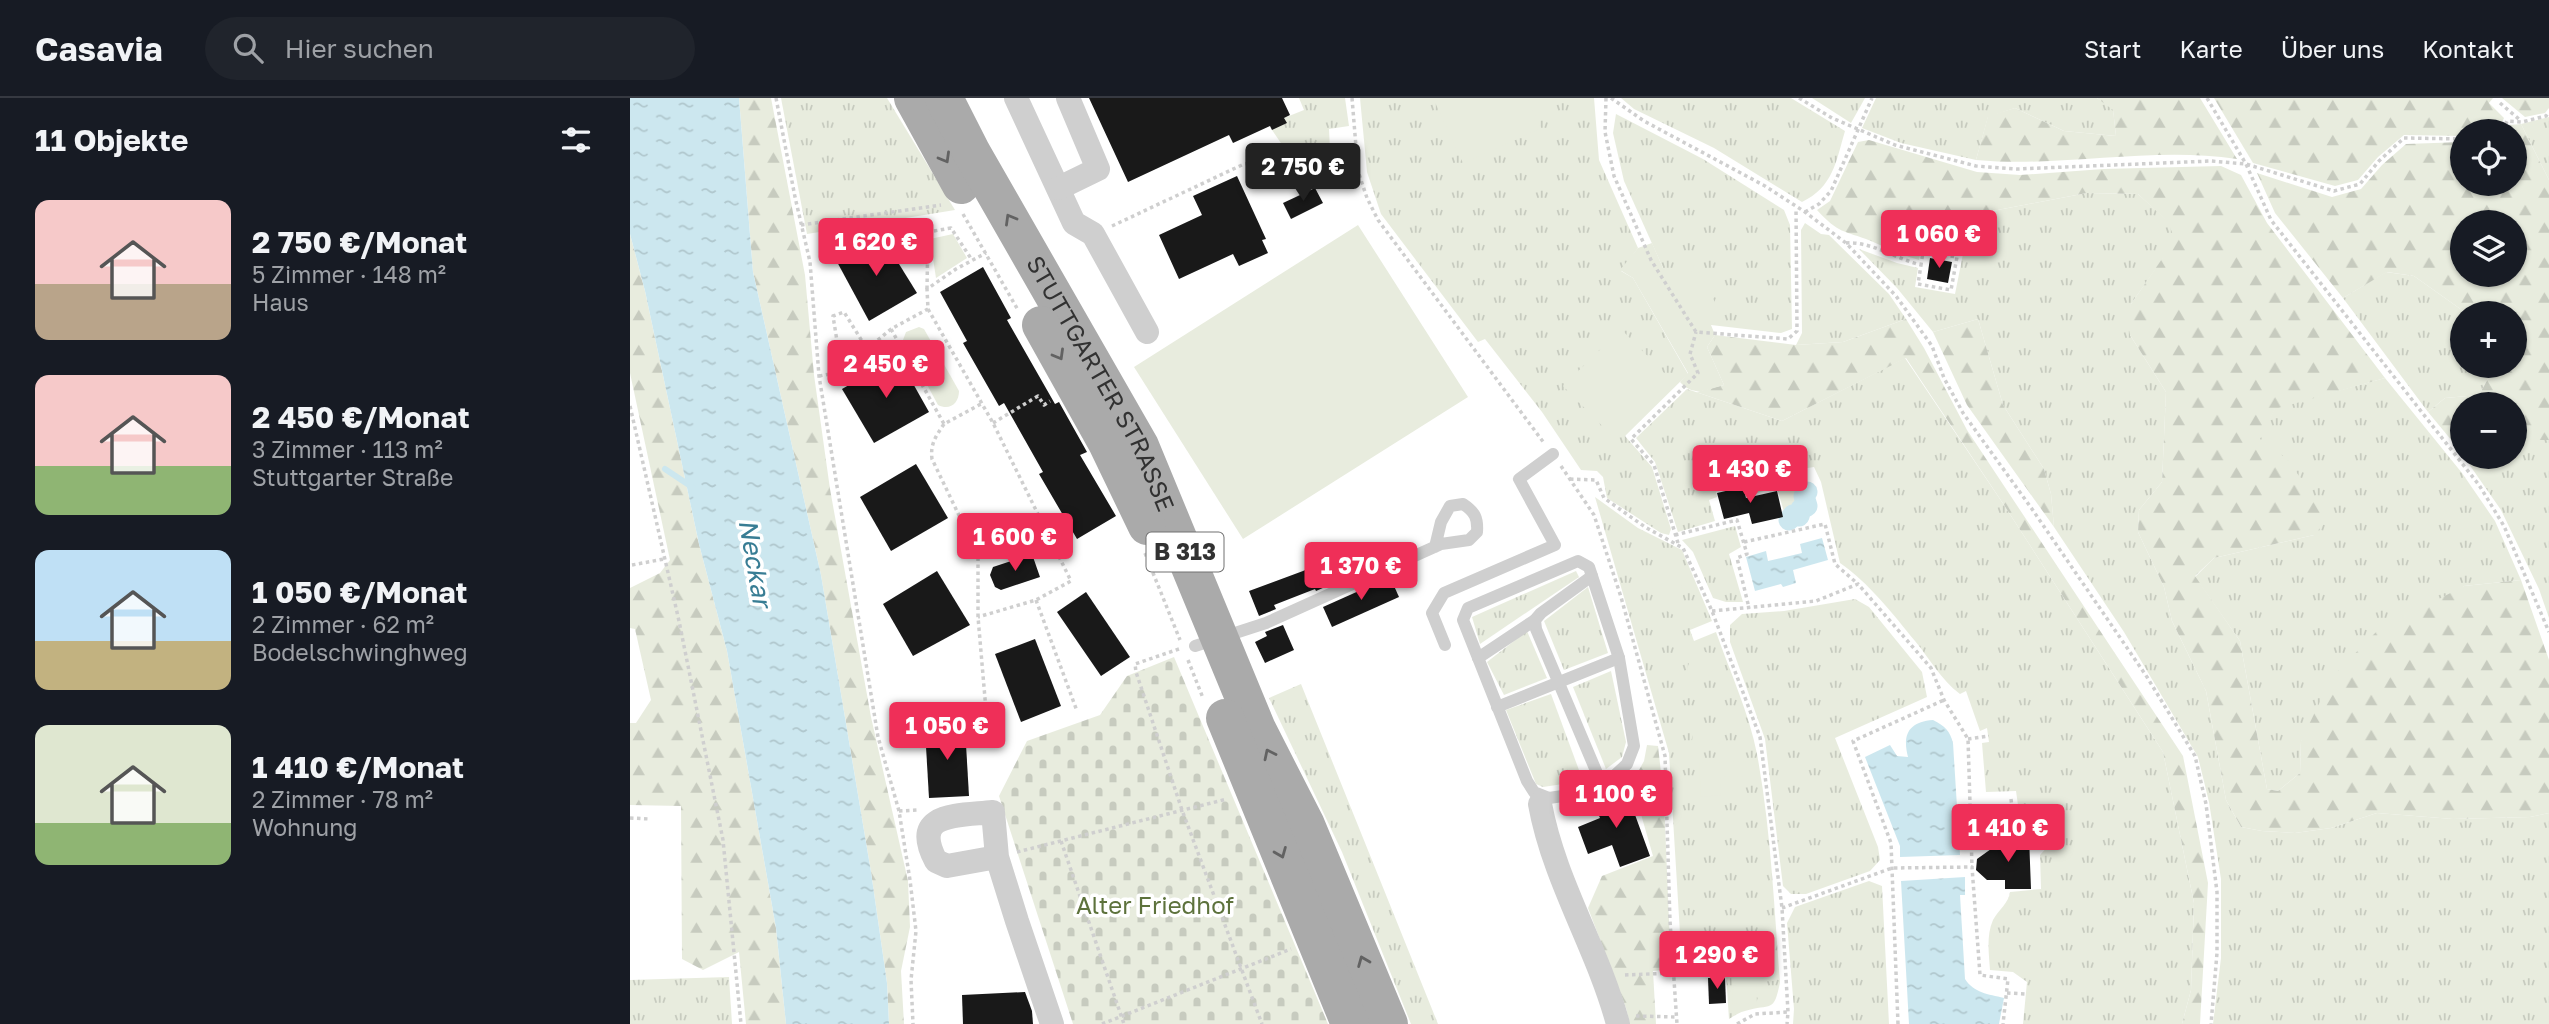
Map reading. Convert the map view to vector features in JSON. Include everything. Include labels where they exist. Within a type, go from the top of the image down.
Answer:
[{"type":"main road","name":"STUTTGARTER STRASSE","points":[[913,98],[1107,443],[1140,511],[1199,644],[1350,1024]]},
{"type":"main road","name":"STUTTGARTER STRASSE","points":[[944,98],[972,153],[1140,446],[1199,644],[1257,729],[1306,825],[1388,1024]]},
{"type":"street","points":[[1016,98],[1074,223],[1093,234],[1147,332]]},
{"type":"street","points":[[1059,188],[1098,169],[1068,98]]},
{"type":"street","points":[[1540,799],[1544,829],[1617,1020]]},
{"type":"street","points":[[997,857],[1052,1024]]},
{"type":"lane","points":[[1445,645],[1432,613],[1444,593],[1555,545],[1519,479],[1553,454]]},
{"type":"lane","points":[[1199,644],[1266,623],[1435,547]]},
{"type":"lane","points":[[1578,561],[1589,567],[1592,576],[1619,658],[1634,746],[1627,764],[1602,785],[1583,793],[1540,799],[1527,781],[1463,620],[1468,608],[1578,561]]},
{"type":"lane","points":[[1478,658],[1535,620],[1592,576]]},
{"type":"lane","points":[[1535,620],[1536,629],[1602,785]]},
{"type":"lane","points":[[1497,707],[1619,658]]},
{"type":"path","points":[[776,98],[810,262],[819,376],[878,737],[899,811],[910,880],[916,931],[911,980],[913,1024]]},
{"type":"path","points":[[1352,98],[1357,171],[1378,220],[1517,407]]},
{"type":"path","points":[[1678,543],[1654,465],[1631,439],[1698,373],[1690,354],[1696,332],[1651,260],[1614,176],[1605,132],[1609,98],[1644,121],[1765,186],[1846,243],[1896,296],[1932,345],[1944,378],[1963,412],[2147,677],[2195,757],[2206,804],[2217,892],[2217,953],[2211,1024]]},
{"type":"path","points":[[1799,98],[1856,130],[1895,145],[1976,166],[2017,169],[2211,161],[2246,164],[2334,191],[2360,184],[2379,160],[2404,138],[2450,139]]},
{"type":"path","points":[[1805,212],[1819,204],[1831,191],[1872,98]]},
{"type":"path","points":[[2207,98],[2246,164],[2271,220],[2479,485],[2504,526],[2549,632]]},
{"type":"path","points":[[2500,103],[2520,119]]},
{"type":"path","points":[[2527,120],[2546,116],[2549,112]]},
{"type":"path","points":[[1093,234],[1244,164],[1276,160],[1357,171]]},
{"type":"path","points":[[801,225],[932,207]]},
{"type":"path","points":[[1696,332],[1788,339],[1797,331],[1796,208]]},
{"type":"path","points":[[963,213],[1019,312]]},
{"type":"path","points":[[972,260],[951,228],[928,232],[928,309],[993,423],[1071,580],[1036,600],[978,617]]},
{"type":"path","points":[[1846,243],[1860,242],[1901,260],[1921,265]]},
{"type":"path","points":[[1923,252],[1957,257],[1951,290],[1918,284],[1921,265],[1923,252]]},
{"type":"path","points":[[927,289],[986,253]]},
{"type":"path","points":[[819,376],[842,372],[891,329],[928,309]]},
{"type":"path","points":[[842,372],[833,316],[844,312],[867,349]]},
{"type":"path","points":[[891,329],[944,424]]},
{"type":"path","points":[[993,423],[1038,396]]},
{"type":"path","points":[[981,404],[944,424],[930,450],[978,555],[978,617],[989,745]]},
{"type":"path","points":[[630,406],[705,741],[723,840],[741,1024]]},
{"type":"path","points":[[630,441],[638,439]]},
{"type":"path","points":[[1570,479],[1596,480],[1604,498],[1645,527],[1678,543],[1683,548],[1712,611],[1760,737],[1782,908],[1787,1024]]},
{"type":"path","points":[[1675,535],[1737,520],[1747,554],[1737,558],[1749,607]]},
{"type":"path","points":[[1744,542],[1825,524],[1835,564],[1858,584],[1931,668],[1944,700],[1968,739],[1972,867],[1980,975],[2008,979],[2003,1024]]},
{"type":"path","points":[[1142,545],[1199,644],[1208,709]]},
{"type":"path","points":[[632,565],[665,559]]},
{"type":"path","points":[[1712,611],[1816,601],[1858,584]]},
{"type":"path","points":[[1036,600],[1077,711]]},
{"type":"path","points":[[1199,644],[1135,664],[1182,810],[1262,1024]]},
{"type":"path","points":[[1898,1024],[1891,843],[1853,741],[1944,700]]},
{"type":"path","points":[[1968,739],[1989,736]]},
{"type":"path","points":[[997,857],[1237,796]]},
{"type":"path","points":[[2011,799],[2012,807],[2024,814],[2034,815],[2033,832]]},
{"type":"path","points":[[630,818],[650,818]]},
{"type":"path","points":[[1971,833],[2048,831]]},
{"type":"path","points":[[1061,841],[1124,1024]]},
{"type":"path","points":[[1782,908],[1892,869],[1972,867]]},
{"type":"path","points":[[1102,1024],[1300,945]]},
{"type":"path","points":[[1602,976],[1674,973]]},
{"type":"path","points":[[2007,993],[2026,994]]},
{"type":"path","points":[[1737,1024],[1755,1014],[1788,1012]]},
{"type":"path","points":[[1617,1020],[1676,1017]]},
{"type":"green space","points":[[739,98],[771,98],[805,275],[814,375],[830,489],[871,717],[908,881],[910,927],[901,971],[904,1024],[889,1024],[887,983],[871,872],[821,575],[753,272]]},
{"type":"green space","points":[[781,98],[887,98],[955,210],[807,234]]},
{"type":"green space","points":[[1299,98],[1345,98],[1349,126],[1329,129],[1330,150],[1349,150],[1344,155],[1320,159],[1287,152],[1272,130],[1286,123],[1284,118],[1304,110]]},
{"type":"green space","points":[[1360,98],[1594,98],[1599,160],[1638,248],[1621,271],[1633,278],[1688,374],[1625,436],[1652,467],[1671,529],[1669,535],[1661,533],[1607,498],[1603,477],[1597,471],[1581,470],[1542,412],[1485,339],[1478,342],[1381,214],[1367,172]]},
{"type":"green space","points":[[1433,98],[1527,98],[1541,128],[1463,163]]},
{"type":"green space","points":[[1621,98],[1791,98],[1845,131],[1836,163],[1827,181],[1821,189],[1802,202],[1714,148],[1634,109]]},
{"type":"green space","points":[[1812,98],[1865,98],[1851,123]]},
{"type":"green space","points":[[1876,98],[2097,98],[2113,109],[2116,136],[2064,131],[2015,108],[1988,117],[1976,160],[1901,143],[1862,128]]},
{"type":"green space","points":[[2097,98],[2200,98],[2237,159],[2172,155],[2009,162],[1976,160],[1988,116],[2015,108],[2064,131],[2116,136],[2113,110]]},
{"type":"green space","points":[[2214,98],[2493,98],[2489,103],[2504,118],[2450,119],[2450,136],[2404,135],[2378,157],[2358,180],[2335,186],[2253,163]]},
{"type":"green space","points":[[2502,98],[2549,98],[2549,108],[2545,113],[2525,117]]},
{"type":"green space","points":[[1616,114],[1703,159],[1784,210],[1790,225],[1792,329],[1781,333],[1711,325],[1663,268],[1624,181],[1613,133]]},
{"type":"green space","points":[[2549,117],[2549,180],[2527,136],[2527,122]]},
{"type":"green space","points":[[2527,136],[2549,180],[2549,440],[2527,440],[2527,392],[2481,392],[2488,378],[2527,378],[2527,301],[2450,302],[2414,276],[2387,272],[2343,298],[2275,213],[2257,173],[2332,197],[2361,189],[2382,165],[2406,144],[2450,142],[2450,196],[2527,196]]},
{"type":"green space","points":[[1869,140],[1977,172],[2020,175],[2103,169],[2221,166],[2241,175],[2267,223],[2385,378],[2275,409],[2260,439],[2287,459],[2329,518],[2314,535],[2214,558],[2195,576],[2240,641],[2267,789],[2278,791],[2300,773],[2301,741],[2332,677],[2377,631],[2464,586],[2521,580],[2549,660],[2549,813],[2530,817],[2453,819],[2377,813],[2331,828],[2295,833],[2241,827],[2226,800],[2206,691],[2172,621],[2164,587],[2138,532],[2139,510],[2162,482],[2166,392],[2130,335],[2127,320],[2131,304],[2175,240],[2168,222],[2138,194],[2087,193],[1961,217],[1932,248],[1922,246],[1919,260],[1842,230],[1817,210],[1830,201],[1858,142]]},
{"type":"green space","points":[[2087,193],[2138,194],[2169,222],[2176,240],[2131,304],[2130,335],[2166,392],[2162,482],[2139,510],[2138,532],[2164,587],[2172,621],[2206,691],[2226,800],[2241,827],[2295,833],[2331,828],[2377,813],[2453,819],[2530,817],[2549,813],[2549,1024],[2213,1024],[2221,958],[2221,879],[2209,802],[2198,757],[2124,632],[2054,527],[2051,494],[2044,469],[2003,405],[1978,319],[1933,332],[1897,288],[1859,249],[1918,268],[1915,287],[1955,294],[1963,254],[1932,248],[1961,217]]},
{"type":"green space","points":[[1805,223],[1821,234],[1829,235],[1889,294],[1906,319],[1843,342],[1796,345],[1802,333],[1801,230]]},
{"type":"green space","points":[[1358,225],[1468,397],[1243,539],[1134,367]]},
{"type":"green space","points":[[630,234],[645,291],[699,544],[727,651],[776,928],[786,1024],[746,1024],[739,952],[703,970],[682,959],[681,806],[630,805],[630,723],[636,723],[651,700],[635,629],[630,628],[630,588],[660,573],[670,560],[630,373]]},
{"type":"green space","points":[[953,234],[967,258],[936,278],[930,239]]},
{"type":"green space","points":[[1652,243],[1663,268],[1700,273],[1722,316],[1711,325],[1715,335],[1707,347],[1724,385],[1695,391],[1680,382],[1688,373],[1633,278],[1620,270],[1638,248]]},
{"type":"green space","points":[[2386,272],[2414,276],[2450,302],[2450,378],[2488,378],[2481,392],[2450,392],[2450,398],[2445,398],[2428,412],[2343,298]]},
{"type":"green space","points":[[1906,319],[1967,430],[2183,756],[2208,883],[2200,1024],[2182,1024],[2191,990],[2194,903],[2163,752],[1906,358],[1782,421],[1696,392],[1724,385],[1707,347],[1715,335],[1796,345],[1843,342]]},
{"type":"green space","points":[[1978,319],[2003,405],[2044,469],[2051,494],[2054,527],[1967,405],[1933,332]]},
{"type":"green space","points":[[919,327],[924,329],[959,391],[953,405],[938,405],[903,340],[906,332]]},
{"type":"green space","points":[[1621,329],[1670,379],[1612,436],[1563,386]]},
{"type":"green space","points":[[1905,358],[2004,505],[2163,752],[2194,903],[2191,990],[2182,1024],[2023,1024],[2027,982],[2013,972],[1990,970],[1989,932],[2010,892],[2041,889],[2040,855],[2049,845],[2047,825],[2040,822],[2036,810],[2018,805],[2016,791],[1986,792],[1982,743],[1989,742],[1987,728],[1980,731],[1966,691],[1960,694],[1947,682],[1880,599],[1840,563],[1821,482],[1814,467],[1795,470],[1800,503],[1784,512],[1777,488],[1748,495],[1745,484],[1716,492],[1717,497],[1709,500],[1715,521],[1678,532],[1655,462],[1636,438],[1687,389],[1782,421]]},
{"type":"green space","points":[[2385,378],[2450,458],[2450,469],[2459,469],[2495,521],[2521,580],[2464,586],[2301,741],[2300,773],[2278,791],[2267,789],[2240,641],[2195,577],[2214,558],[2314,535],[2287,460],[2259,439],[2275,408]]},
{"type":"green space","points":[[2445,398],[2450,398],[2450,439],[2428,412]]},
{"type":"green space","points":[[2527,440],[2549,440],[2549,618],[2539,589],[2501,510],[2472,469],[2527,469]]},
{"type":"green space","points":[[1595,497],[1638,528],[1682,550],[1712,621],[1690,630],[1694,641],[1716,632],[1754,739],[1769,839],[1780,982],[1776,999],[1770,1006],[1743,1012],[1729,1019],[1726,974],[1687,975],[1682,966],[1669,753]]},
{"type":"green space","points":[[1735,526],[1741,547],[1729,554],[1743,602],[1726,602],[1713,598],[1693,552],[1682,540]]},
{"type":"green space","points":[[1661,563],[1675,567],[1680,579],[1683,599],[1676,616],[1658,603],[1653,591],[1652,569]]},
{"type":"green space","points":[[1576,571],[1579,577],[1480,644],[1472,617]]},
{"type":"green space","points":[[1588,587],[1608,653],[1564,670],[1544,621]]},
{"type":"green space","points":[[1855,599],[1869,607],[1922,672],[1927,697],[1835,738],[1878,847],[1880,860],[1870,871],[1806,894],[1791,894],[1783,886],[1765,739],[1730,642],[1730,625],[1742,614],[1784,611]]},
{"type":"green space","points":[[1527,631],[1547,678],[1504,695],[1487,662]]},
{"type":"green space","points":[[1700,650],[1708,653],[1715,661],[1714,666],[1708,676],[1693,682],[1687,669],[1692,654]]},
{"type":"green space","name":"Alter Friedhof","points":[[1174,657],[1328,1024],[1073,1024],[999,796],[1027,741],[1100,715],[1127,676]]},
{"type":"green space","points":[[1611,671],[1626,742],[1622,757],[1606,769],[1573,687]]},
{"type":"green space","points":[[1301,684],[1438,1024],[1411,1024],[1342,852],[1269,698]]},
{"type":"green space","points":[[1551,694],[1583,781],[1543,787],[1536,784],[1506,710]]},
{"type":"green space","points":[[1713,725],[1723,731],[1721,741],[1714,746],[1695,745],[1692,741],[1693,733],[1702,727]]},
{"type":"green space","points":[[1647,745],[1658,746],[1664,799],[1671,969],[1653,971],[1656,1024],[1630,1024],[1588,908],[1602,876],[1653,856],[1632,783],[1644,761]]},
{"type":"green space","points":[[1747,761],[1747,776],[1720,777],[1721,795],[1701,797],[1699,763]]},
{"type":"green space","points":[[1869,881],[1882,886],[1889,1024],[1793,1024],[1787,923],[1795,907]]},
{"type":"green space","points":[[1773,955],[1775,981],[1756,982],[1757,1003],[1733,1004],[1731,970],[1756,968],[1755,956]]},
{"type":"green space","points":[[729,977],[732,1024],[630,1024],[630,980]]},
{"type":"water","name":"Neckar","points":[[630,98],[739,98],[753,272],[821,575],[871,872],[887,983],[889,1024],[786,1024],[776,928],[727,651],[699,544],[645,291],[630,234]]},
{"type":"water","points":[[1822,538],[1828,560],[1793,570],[1796,583],[1755,591],[1746,557],[1766,551],[1768,561],[1802,553],[1800,544]]},
{"type":"water","points":[[1933,720],[1946,729],[1953,743],[1960,855],[1900,857],[1900,846],[1865,757],[1890,745],[1897,756],[1908,757],[1906,742],[1909,731],[1918,723]]},
{"type":"water","points":[[1965,877],[1965,895],[1960,895],[1965,979],[1977,990],[2004,998],[1999,1024],[1909,1024],[1901,881]]},
{"type":"building","points":[[1089,98],[1282,98],[1290,115],[1284,118],[1287,123],[1272,130],[1270,126],[1233,143],[1229,135],[1128,182]]},
{"type":"building","points":[[1237,176],[1266,239],[1262,240],[1268,253],[1239,266],[1233,254],[1179,279],[1159,235],[1202,215],[1193,196]]},
{"type":"building","points":[[1315,188],[1323,203],[1291,219],[1283,203]]},
{"type":"building","points":[[881,235],[917,293],[869,321],[836,260]]},
{"type":"building","points":[[1930,258],[1952,262],[1948,283],[1927,279]]},
{"type":"building","points":[[983,267],[1011,318],[1007,320],[1055,404],[1059,402],[1087,452],[1080,455],[1116,516],[1077,539],[1039,474],[1043,472],[1004,403],[999,406],[963,343],[967,341],[940,292]]},
{"type":"building","points":[[898,357],[929,412],[874,443],[842,389]]},
{"type":"building","points":[[916,464],[948,518],[891,551],[860,497]]},
{"type":"building","points":[[1743,487],[1746,498],[1777,491],[1783,517],[1752,524],[1749,513],[1724,519],[1717,493]]},
{"type":"building","points":[[1351,549],[1361,571],[1316,591],[1315,589],[1274,605],[1276,609],[1259,616],[1249,591]]},
{"type":"building","points":[[1032,554],[1040,577],[1001,590],[995,587],[990,575],[993,567]]},
{"type":"building","points":[[937,571],[970,625],[913,656],[883,604]]},
{"type":"building","points":[[1390,577],[1399,597],[1332,627],[1323,607]]},
{"type":"building","points":[[1086,592],[1130,657],[1101,676],[1057,612]]},
{"type":"building","points":[[1283,625],[1294,650],[1265,663],[1255,642],[1267,636],[1265,632]]},
{"type":"building","points":[[1035,639],[1061,706],[1021,722],[995,654]]},
{"type":"building","points":[[965,727],[969,796],[929,798],[925,729]]},
{"type":"building","points":[[1626,790],[1650,856],[1620,867],[1612,845],[1588,854],[1578,827],[1600,818],[1593,802]]},
{"type":"building","points":[[2029,837],[2031,889],[2005,889],[2005,880],[1987,880],[1976,870],[1977,859],[1991,849],[2003,849],[2003,838]]},
{"type":"building","points":[[1708,978],[1725,978],[1726,1003],[1709,1004]]},
{"type":"building","points":[[1025,992],[1032,1011],[1033,1024],[963,1024],[962,995]]},
{"type":"waterway","points":[[665,469],[692,487]]},
{"type":"waterway","points":[[1789,520],[1793,515],[1799,516],[1801,509],[1807,506],[1804,496],[1807,492]]}]
